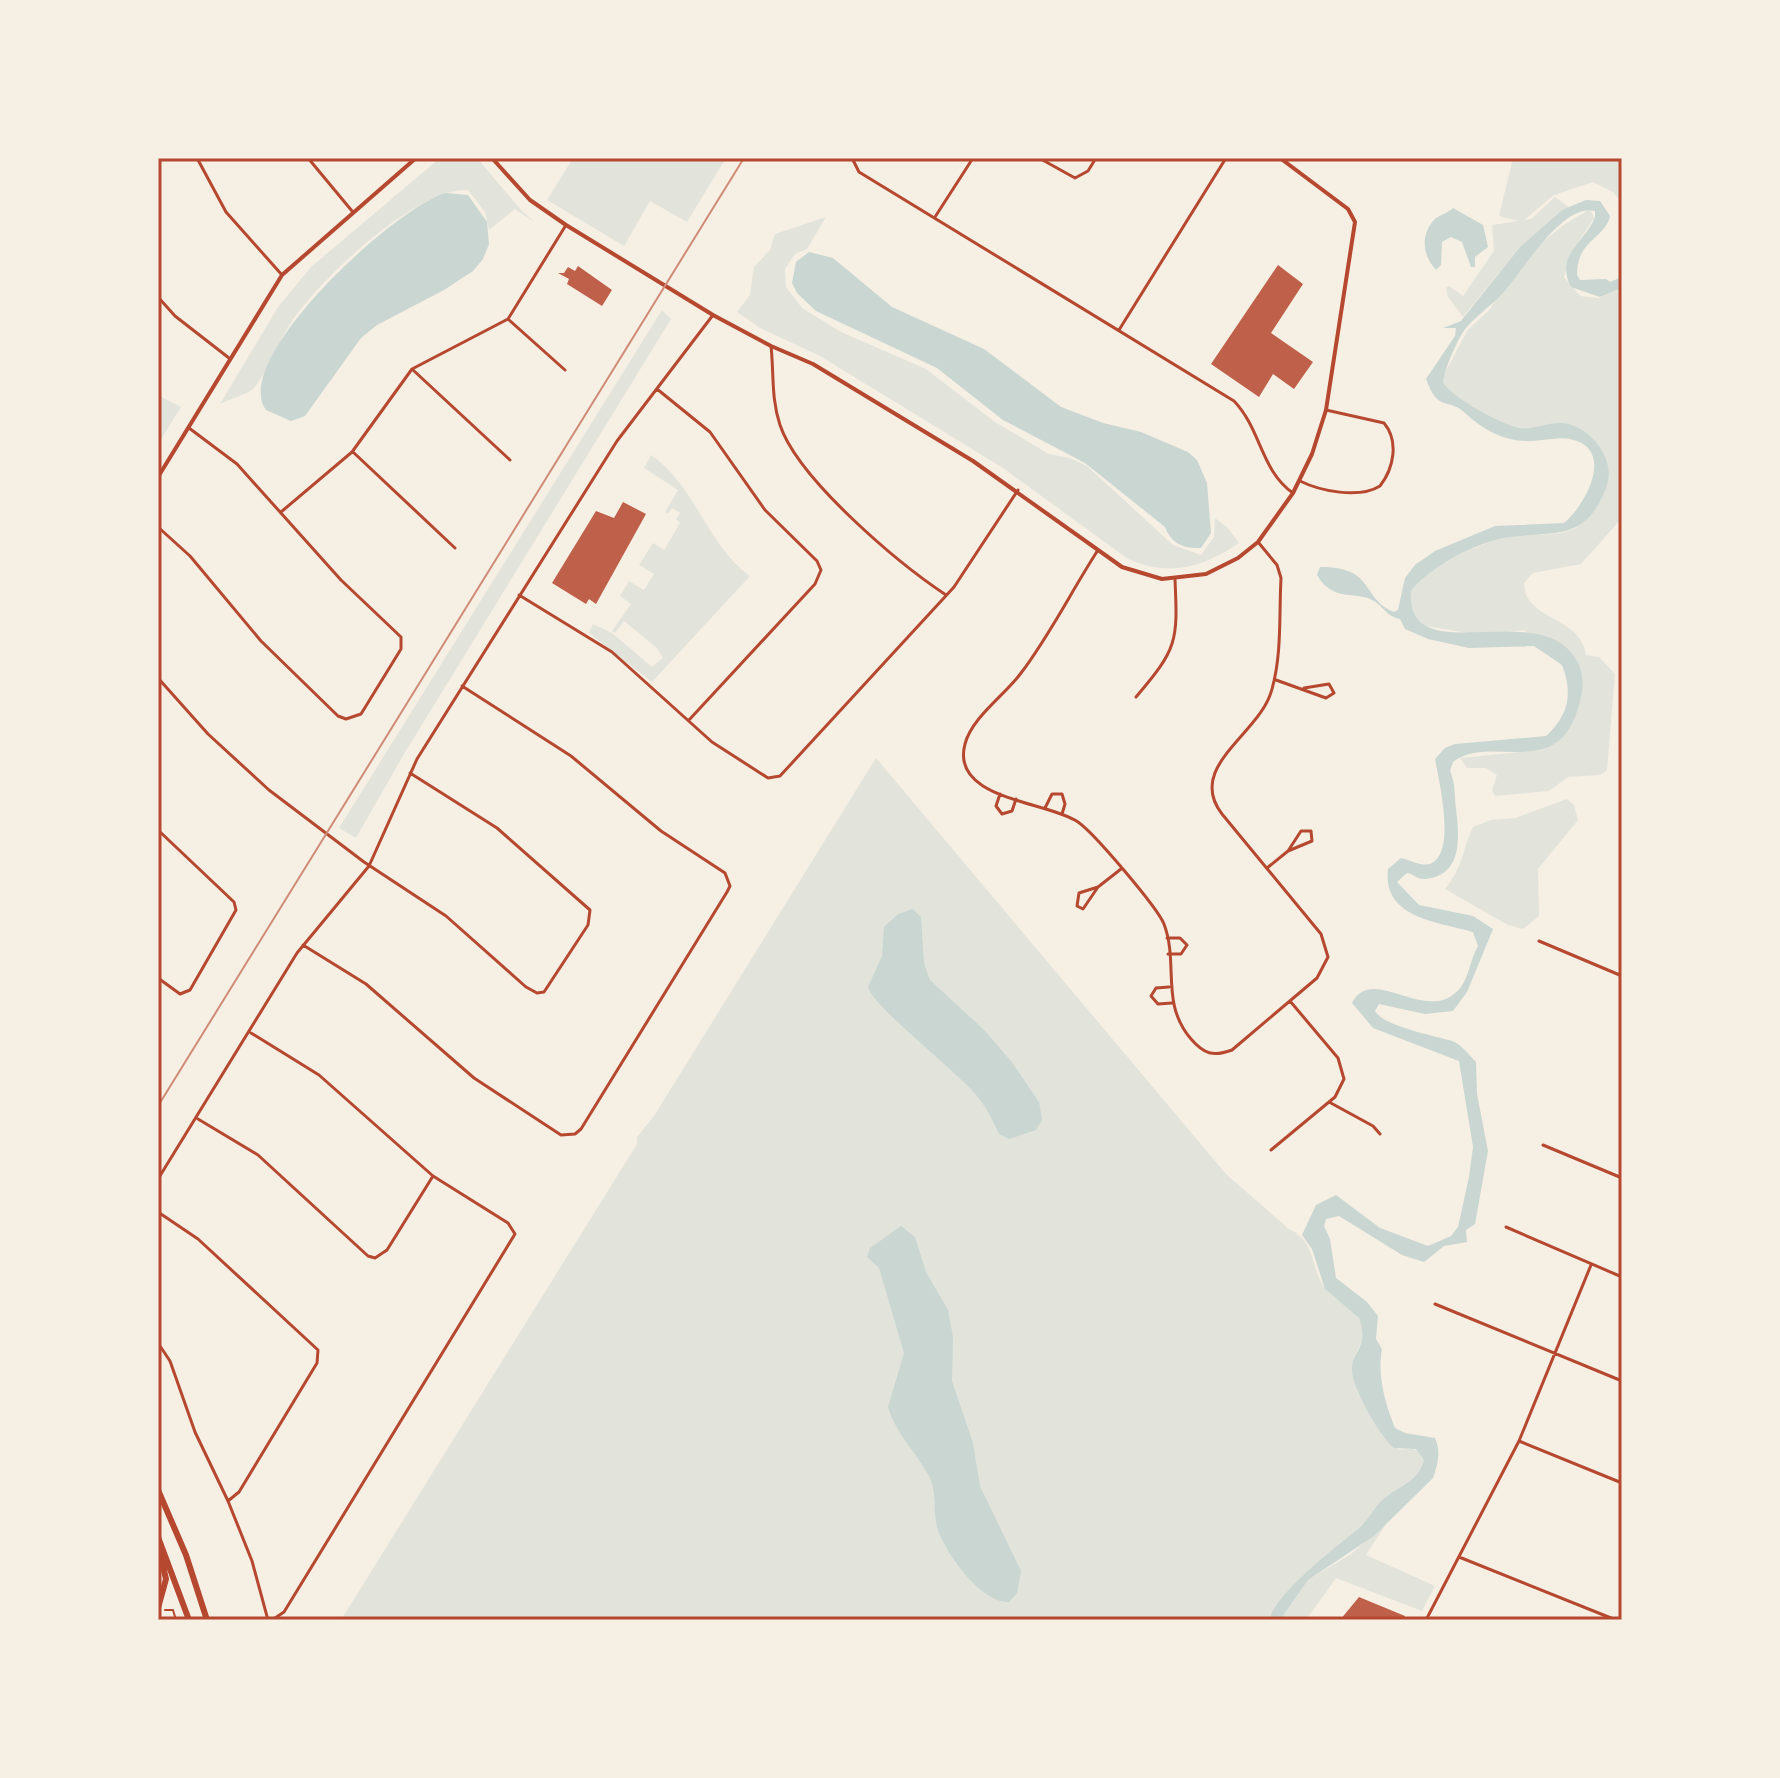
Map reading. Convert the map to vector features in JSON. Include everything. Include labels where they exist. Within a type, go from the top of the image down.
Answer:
[{"type":"highway","points":[[158,1490],[210,1620]]},
{"type":"highway","points":[[158,1537],[189,1620]]},
{"type":"highway","points":[[158,1545],[166,1579],[158,1608]]},
{"type":"street","points":[[197,158],[226,212],[282,275]]},
{"type":"street","points":[[308,158],[352,211]]},
{"type":"street","points":[[158,477],[282,275],[416,158]]},
{"type":"street","points":[[492,158],[530,200],[566,225],[713,315],[813,364],[1018,490],[1098,550],[1138,574],[1175,580],[1219,569],[1258,542],[1300,481],[1326,410],[1355,222],[1348,209],[1280,158]]},
{"type":"street","points":[[852,158],[859,172],[1234,401],[1252,422],[1274,477],[1293,493]]},
{"type":"street","points":[[935,217],[973,158]]},
{"type":"street","points":[[1039,158],[1075,178],[1088,171],[1096,158]]},
{"type":"street","points":[[1119,330],[1226,158]]},
{"type":"street","points":[[281,512],[352,452],[412,369],[508,319],[566,225]]},
{"type":"street","points":[[158,297],[175,316],[229,358]]},
{"type":"street","points":[[158,1179],[303,945],[369,866],[410,773],[617,441],[713,315]]},
{"type":"street","points":[[508,319],[565,370]]},
{"type":"street","points":[[771,346],[772,394],[786,440],[832,498],[922,579],[947,595]]},
{"type":"street","points":[[412,369],[510,460]]},
{"type":"street","points":[[657,389],[710,432],[765,510],[817,561],[821,570],[815,584],[688,720]]},
{"type":"street","points":[[1300,481],[1318,488],[1365,492],[1380,486],[1391,463],[1393,437],[1384,423],[1326,410]]},
{"type":"street","points":[[158,527],[190,556],[283,664],[338,716],[354,718],[361,714],[397,655],[401,637],[341,580],[237,464],[189,428]]},
{"type":"street","points":[[352,452],[455,548]]},
{"type":"street","points":[[519,595],[612,652],[732,756],[768,778],[780,776],[947,595],[1018,490]]},
{"type":"street","points":[[1098,550],[1024,670],[975,726],[965,744],[967,771],[975,781],[1000,794],[1062,814],[1087,830],[1159,914],[1167,938],[1172,1003],[1177,1019],[1200,1050],[1220,1055],[1232,1050],[1325,967],[1328,948],[1321,934],[1214,805],[1210,788],[1214,770],[1263,710],[1275,679],[1281,578],[1277,565],[1258,542]]},
{"type":"street","points":[[1136,697],[1173,650],[1177,625],[1175,580]]},
{"type":"street","points":[[158,678],[238,762],[369,866],[446,916],[537,993],[552,983],[592,914],[585,904],[514,841],[410,773]]},
{"type":"street","points":[[1275,679],[1326,698],[1334,693],[1329,684],[1304,688]]},
{"type":"street","points":[[303,945],[381,995],[496,1094],[561,1135],[575,1134],[581,1129],[727,892],[729,879],[719,868],[652,824],[554,744],[462,686]]},
{"type":"street","points":[[1000,794],[996,806],[1002,814],[1012,811],[1016,799]]},
{"type":"street","points":[[1045,809],[1052,794],[1062,794],[1065,804],[1062,814]]},
{"type":"street","points":[[158,830],[234,902],[236,910],[190,990],[180,994],[172,991],[158,978]]},
{"type":"street","points":[[1267,868],[1288,851],[1312,841],[1311,831],[1301,831],[1288,851]]},
{"type":"street","points":[[1098,887],[1089,905],[1083,909],[1077,906],[1079,893],[1098,887],[1121,869]]},
{"type":"street","points":[[1167,938],[1180,938],[1187,945],[1181,954],[1168,954]]},
{"type":"street","points":[[1539,941],[1622,976]]},
{"type":"street","points":[[1170,986],[1156,988],[1151,996],[1158,1004],[1172,1003]]},
{"type":"street","points":[[1271,1150],[1329,1102],[1341,1087],[1343,1067],[1290,1001]]},
{"type":"street","points":[[158,1343],[170,1361],[195,1432],[228,1501],[252,1561],[270,1620],[284,1612],[513,1241],[515,1234],[508,1223],[433,1176],[319,1075],[249,1032]]},
{"type":"street","points":[[1329,1102],[1373,1126],[1380,1134]]},
{"type":"street","points":[[197,1118],[258,1155],[368,1256],[375,1258],[387,1250],[433,1176]]},
{"type":"street","points":[[1543,1145],[1622,1178]]},
{"type":"street","points":[[158,1212],[198,1239],[318,1350],[317,1363],[239,1492],[228,1501]]},
{"type":"street","points":[[1506,1227],[1622,1277]]},
{"type":"street","points":[[1426,1620],[1519,1441],[1591,1265]]},
{"type":"street","points":[[1435,1304],[1622,1381]]},
{"type":"street","points":[[1519,1441],[1622,1483]]},
{"type":"street","points":[[1459,1557],[1616,1620]]},
{"type":"path","points":[[158,1608],[173,1610],[176,1620]]},
{"type":"shaded area","points":[[440,158],[477,158],[536,223],[515,209],[489,230],[485,212],[468,190],[447,193],[422,203],[370,240],[322,285],[290,324],[253,389],[220,404],[278,307],[311,267]]},
{"type":"shaded area","points":[[573,158],[726,158],[687,222],[650,201],[624,246],[547,200]]},
{"type":"shaded area","points":[[1513,158],[1617,158],[1622,164],[1622,203],[1613,192],[1593,182],[1554,195],[1522,222],[1499,216]]},
{"type":"shaded area","points":[[446,193],[468,195],[487,222],[489,244],[483,259],[473,271],[444,290],[377,325],[361,338],[305,416],[291,421],[266,410],[261,387],[272,356],[294,322],[358,253],[392,225]]},
{"type":"shaded area","points":[[1555,197],[1570,208],[1562,210],[1520,247],[1463,317],[1448,297],[1446,288],[1449,286],[1463,296],[1494,251],[1492,225],[1531,219]]},
{"type":"shaded area","points":[[1586,200],[1600,201],[1610,216],[1603,230],[1581,254],[1577,275],[1580,280],[1606,279],[1610,282],[1622,277],[1622,288],[1600,297],[1571,287],[1566,266],[1573,249],[1591,226],[1595,211],[1582,211],[1569,217],[1543,242],[1502,294],[1466,328],[1452,354],[1443,382],[1466,402],[1512,426],[1525,428],[1562,423],[1590,436],[1608,464],[1607,485],[1599,503],[1590,516],[1569,530],[1497,539],[1470,550],[1442,564],[1411,591],[1415,615],[1430,628],[1452,632],[1537,634],[1561,643],[1578,663],[1582,679],[1579,705],[1569,729],[1556,743],[1540,750],[1468,754],[1453,762],[1450,771],[1454,785],[1458,842],[1452,863],[1437,876],[1421,879],[1407,873],[1397,882],[1419,905],[1473,916],[1493,929],[1467,992],[1453,1011],[1425,1014],[1379,1004],[1375,1011],[1398,1026],[1455,1042],[1476,1062],[1477,1094],[1488,1151],[1475,1224],[1466,1230],[1467,1242],[1444,1246],[1424,1262],[1402,1255],[1339,1216],[1326,1219],[1324,1226],[1330,1239],[1336,1278],[1367,1302],[1378,1316],[1376,1339],[1382,1349],[1381,1379],[1395,1428],[1405,1433],[1435,1438],[1437,1463],[1433,1478],[1374,1536],[1308,1580],[1280,1620],[1270,1620],[1273,1610],[1293,1585],[1361,1526],[1381,1501],[1412,1479],[1424,1460],[1416,1449],[1394,1448],[1368,1412],[1352,1371],[1362,1336],[1359,1318],[1325,1289],[1312,1249],[1302,1235],[1316,1205],[1336,1195],[1380,1228],[1428,1246],[1451,1236],[1458,1227],[1469,1177],[1473,1147],[1459,1061],[1373,1028],[1352,1003],[1361,992],[1373,989],[1418,1000],[1448,998],[1464,982],[1478,946],[1473,932],[1430,921],[1404,908],[1394,899],[1388,869],[1401,858],[1425,865],[1439,856],[1445,831],[1435,759],[1445,748],[1455,744],[1546,736],[1560,720],[1568,694],[1562,665],[1534,646],[1469,648],[1428,639],[1405,629],[1400,619],[1374,601],[1337,593],[1323,584],[1317,575],[1320,567],[1350,572],[1365,584],[1383,606],[1394,612],[1398,610],[1405,578],[1415,565],[1435,551],[1495,526],[1564,523],[1572,516],[1592,482],[1593,458],[1588,448],[1568,439],[1520,441],[1500,436],[1459,408],[1439,400],[1426,379],[1455,336],[1456,328],[1443,328],[1461,321],[1520,247],[1562,210]]},
{"type":"shaded area","points":[[1453,208],[1483,225],[1488,247],[1475,257],[1475,267],[1471,267],[1462,242],[1451,237],[1442,242],[1441,265],[1436,270],[1428,258],[1425,237],[1436,218]]},
{"type":"shaded area","points":[[1590,209],[1594,218],[1571,253],[1564,277],[1580,296],[1599,298],[1622,288],[1622,518],[1581,564],[1533,573],[1524,583],[1533,605],[1574,632],[1582,642],[1586,655],[1599,657],[1615,674],[1607,770],[1600,775],[1568,777],[1549,791],[1495,796],[1492,790],[1497,775],[1486,768],[1467,768],[1460,758],[1542,750],[1557,742],[1583,679],[1524,630],[1479,635],[1421,625],[1411,614],[1411,591],[1438,567],[1492,541],[1566,532],[1578,526],[1590,516],[1600,500],[1605,488],[1606,470],[1599,456],[1579,432],[1515,432],[1438,386],[1467,331],[1489,310],[1524,258],[1562,226]]},
{"type":"shaded area","points":[[826,217],[807,249],[795,254],[785,269],[786,287],[802,308],[841,332],[926,369],[995,422],[1049,454],[1070,458],[1087,466],[1173,545],[1201,555],[1214,537],[1215,518],[1228,528],[1239,543],[1212,559],[1185,567],[1158,568],[1128,559],[1003,468],[820,356],[760,328],[737,312],[750,295],[754,267],[770,250],[775,234]]},
{"type":"shaded area","points":[[809,252],[833,258],[892,307],[984,349],[1061,407],[1103,423],[1141,432],[1188,452],[1197,460],[1207,483],[1211,533],[1201,548],[1178,544],[1165,527],[1085,463],[1003,420],[937,368],[816,311],[797,293],[792,283],[796,262]]},
{"type":"shaded area","points":[[662,310],[671,319],[404,754],[356,838],[339,828]]},
{"type":"shaded area","points":[[158,395],[181,407],[158,444]]},
{"type":"shaded area","points":[[651,455],[679,482],[723,548],[750,576],[652,682],[589,633],[593,624],[612,633],[652,667],[663,658],[657,648],[624,621],[615,633],[612,631],[631,604],[620,596],[629,581],[644,590],[654,574],[639,565],[653,543],[664,550],[680,523],[676,519],[680,513],[672,508],[668,514],[665,512],[678,490],[644,468]]},
{"type":"shaded area","points":[[876,758],[1226,1174],[1304,1241],[1325,1288],[1351,1309],[1362,1326],[1363,1337],[1353,1372],[1361,1396],[1399,1450],[1411,1449],[1419,1453],[1424,1460],[1421,1468],[1412,1479],[1381,1501],[1361,1526],[1293,1585],[1273,1610],[1270,1620],[341,1620],[637,1144],[637,1137],[654,1116]]},
{"type":"shaded area","points":[[1567,799],[1574,805],[1578,820],[1538,869],[1539,916],[1523,929],[1508,925],[1445,889],[1459,866],[1473,827],[1491,820],[1515,818]]},
{"type":"shaded area","points":[[913,909],[921,917],[924,963],[930,980],[984,1030],[1011,1061],[1039,1102],[1042,1120],[1036,1130],[1009,1139],[999,1134],[977,1096],[873,996],[868,987],[882,956],[884,927],[898,914]]},
{"type":"shaded area","points":[[901,1226],[915,1237],[926,1272],[948,1310],[953,1337],[952,1381],[973,1443],[980,1486],[1021,1571],[1017,1593],[1009,1602],[987,1595],[966,1576],[949,1552],[936,1523],[929,1476],[896,1426],[888,1407],[904,1353],[879,1268],[867,1257],[870,1248]]},
{"type":"shaded area","points":[[1386,1524],[1366,1555],[1435,1586],[1422,1611],[1336,1578],[1306,1620],[1280,1620],[1308,1580],[1351,1554]]},
{"type":"building","points":[[1278,265],[1303,284],[1271,333],[1313,362],[1294,389],[1273,374],[1259,397],[1211,364]]},
{"type":"building","points":[[578,266],[612,290],[602,306],[567,284],[569,279],[558,273],[564,273],[568,267],[575,271]]},
{"type":"building","points":[[623,502],[646,514],[596,604],[589,599],[586,604],[552,583],[596,511],[614,518]]},
{"type":"building","points":[[1359,1597],[1405,1616],[1403,1620],[1340,1620]]},
{"type":"railway","points":[[158,1106],[744,158]]}]
